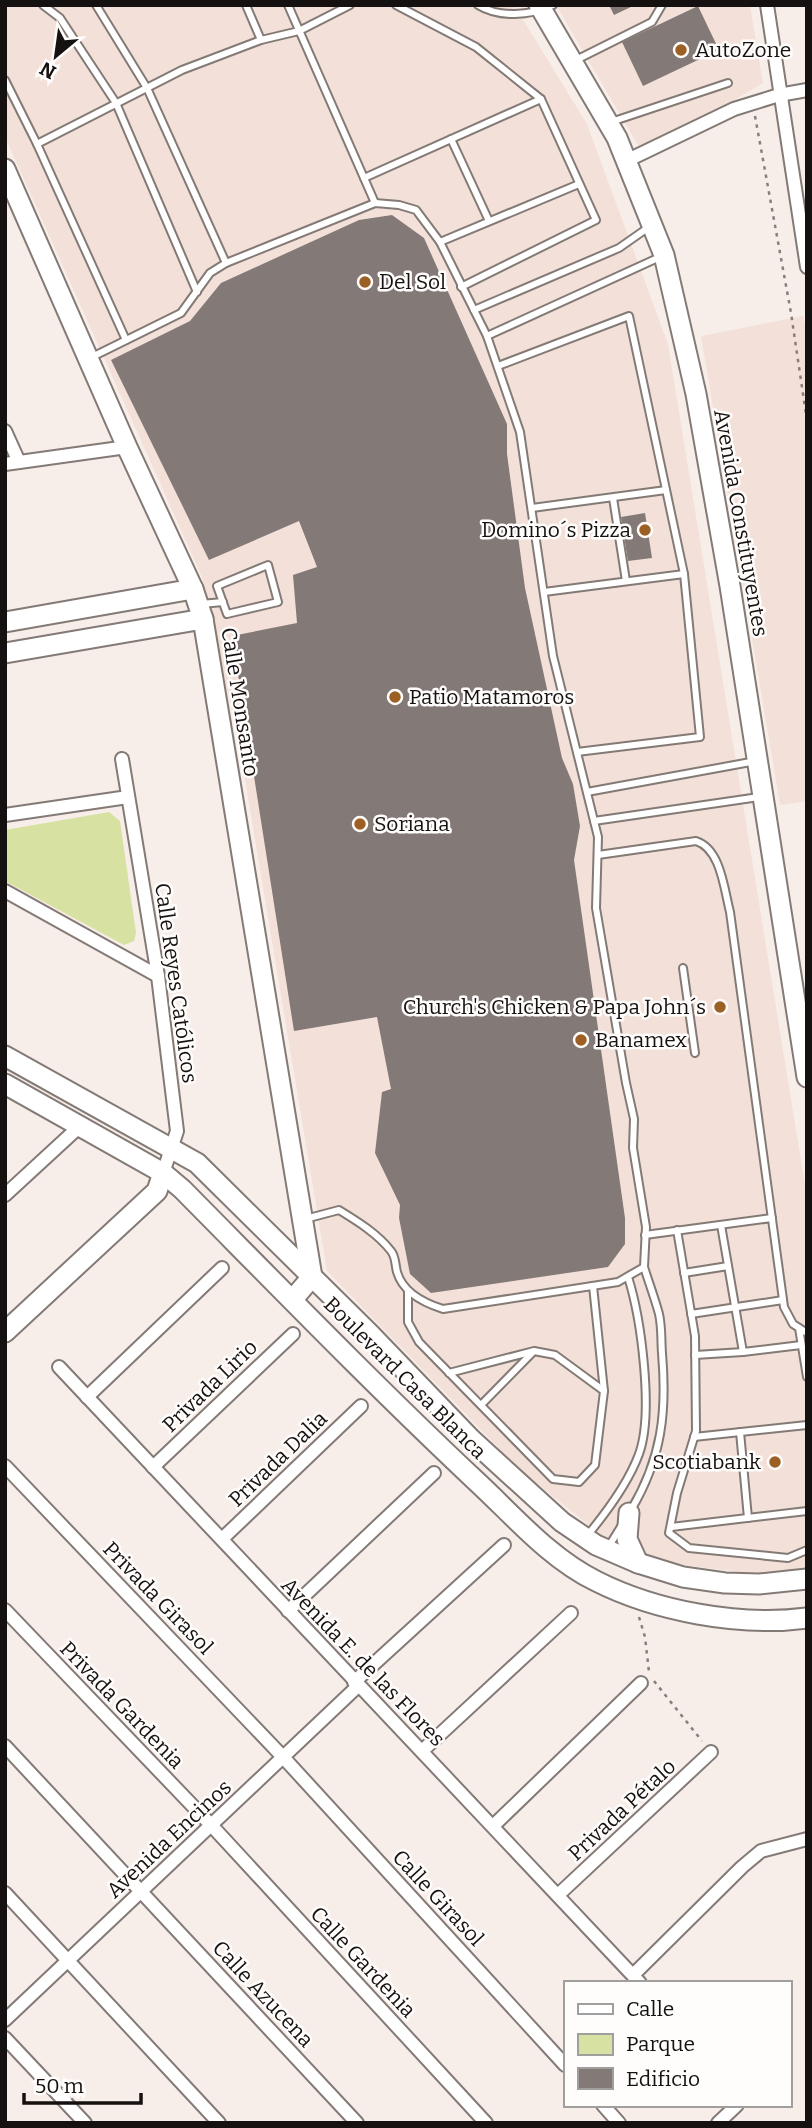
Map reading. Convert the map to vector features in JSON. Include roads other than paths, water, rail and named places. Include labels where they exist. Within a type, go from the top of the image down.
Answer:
[{"type":"street","points":[[767,5],[779,95],[801,197],[807,267]]},
{"type":"street","name":"Avenida Constituyentes","points":[[544,7],[609,123],[664,255],[696,394],[764,796],[807,1077]]},
{"type":"street","points":[[626,161],[734,109],[779,95],[807,90]]},
{"type":"street","name":"Calle Monsanto","points":[[5,169],[199,604],[312,1277]]},
{"type":"street","points":[[5,430],[19,462]]},
{"type":"street","points":[[5,464],[127,447]]},
{"type":"street","points":[[5,622],[199,604]]},
{"type":"street","points":[[5,653],[199,604]]},
{"type":"street","name":"Calle Reyes Católicos","points":[[122,759],[158,976],[177,1131],[163,1173]]},
{"type":"street","points":[[5,815],[128,797]]},
{"type":"street","points":[[5,891],[158,976]]},
{"type":"street","name":"Boulevard Casa Blanca","points":[[5,1056],[197,1163],[471,1438],[544,1506],[586,1538],[606,1550],[638,1563],[683,1577],[725,1583],[759,1584],[807,1579]]},
{"type":"street","points":[[30,1098],[43,1076]]},
{"type":"street","name":"Boulevard Casa Blanca","points":[[5,1084],[163,1173],[450,1456],[558,1558],[597,1582],[629,1595],[675,1608],[736,1618],[807,1618]]},
{"type":"street","points":[[5,1195],[80,1126]]},
{"type":"street","points":[[5,1332],[157,1191],[163,1173]]},
{"type":"street","points":[[87,1397],[222,1268]]},
{"type":"street","points":[[293,1299],[312,1277]]},
{"type":"street","name":"Privada Lirio","points":[[153,1466],[293,1334]]},
{"type":"street","name":"Avenida E. de las Flores","points":[[59,1367],[636,1979]]},
{"type":"street","name":"Privada Dalia","points":[[222,1539],[361,1406]]},
{"type":"street","name":"Privada Girasol","points":[[5,1466],[283,1757]]},
{"type":"street","points":[[288,1611],[433,1473]]},
{"type":"street","points":[[629,1513],[627,1539],[638,1563]]},
{"type":"street","points":[[558,1558],[586,1538]]},
{"type":"street","name":"Avenida Encinos","points":[[5,2020],[212,1826],[356,1684],[504,1545]]},
{"type":"street","points":[[606,1550],[607,1573],[629,1595]]},
{"type":"street","name":"Privada Gardenia","points":[[5,1610],[212,1826]]},
{"type":"street","points":[[422,1751],[571,1613]]},
{"type":"street","points":[[493,1826],[641,1683]]},
{"type":"street","name":"Calle Azucena","points":[[5,1746],[357,2123]]},
{"type":"street","name":"Privada Pétalo","points":[[558,1895],[711,1752]]},
{"type":"street","name":"Calle Girasol","points":[[283,1757],[564,2063]]},
{"type":"street","name":"Calle Gardenia","points":[[212,1826],[486,2123]]},
{"type":"street","points":[[636,1979],[742,1867],[761,1851],[807,1839]]},
{"type":"street","points":[[5,1893],[219,2123]]},
{"type":"street","points":[[5,2038],[85,2123]]},
{"type":"street","points":[[605,2107],[619,2123]]},
{"type":"street","points":[[718,2123],[735,2107]]},
{"type":"lane","points":[[43,5],[60,18],[116,103],[197,292]]},
{"type":"lane","points":[[96,5],[147,88],[226,263]]},
{"type":"lane","points":[[246,5],[261,40]]},
{"type":"lane","points":[[288,5],[375,203]]},
{"type":"lane","points":[[37,144],[182,70],[261,40],[299,31],[350,5]]},
{"type":"lane","points":[[396,5],[476,47],[541,99],[596,220],[461,287]]},
{"type":"lane","points":[[573,62],[652,22],[662,5]]},
{"type":"lane","points":[[481,7],[498,15],[544,7]]},
{"type":"lane","points":[[5,80],[126,340]]},
{"type":"lane","points":[[609,123],[728,83]]},
{"type":"lane","points":[[364,178],[541,99]]},
{"type":"lane","points":[[451,139],[489,222]]},
{"type":"lane","points":[[440,242],[579,184]]},
{"type":"lane","points":[[89,358],[181,313],[210,273],[226,263],[375,203],[416,210],[440,242],[487,336],[520,432],[553,656],[598,837],[596,908],[626,1083],[635,1119],[633,1148],[645,1235],[644,1268],[659,1316],[666,1391],[656,1457],[647,1480],[606,1550]]},
{"type":"lane","points":[[474,310],[619,248],[652,225]]},
{"type":"lane","points":[[487,336],[664,255]]},
{"type":"lane","points":[[498,366],[629,316],[684,574],[700,737],[577,752]]},
{"type":"lane","points":[[532,508],[666,490]]},
{"type":"lane","points":[[613,498],[626,581]]},
{"type":"lane","points":[[268,565],[278,602],[227,614],[223,602],[217,586],[268,565]]},
{"type":"lane","points":[[544,592],[684,574]]},
{"type":"lane","points":[[199,604],[223,602]]},
{"type":"lane","points":[[587,792],[758,761]]},
{"type":"lane","points":[[594,821],[764,796]]},
{"type":"lane","points":[[598,855],[696,841],[705,844],[713,853],[730,912],[784,1307],[793,1324],[807,1333]]},
{"type":"lane","points":[[683,968],[695,1053]]},
{"type":"lane","points":[[303,1219],[339,1210],[361,1224],[394,1254],[397,1274],[408,1291],[424,1303],[443,1309],[618,1282],[644,1268]]},
{"type":"lane","points":[[645,1235],[772,1218]]},
{"type":"lane","points":[[721,1225],[743,1352]]},
{"type":"lane","points":[[677,1230],[695,1355],[696,1431],[677,1493],[669,1533],[689,1548],[788,1558],[807,1550]]},
{"type":"lane","points":[[684,1273],[728,1266]]},
{"type":"lane","points":[[586,1538],[618,1494],[639,1454],[645,1422],[644,1365],[628,1276]]},
{"type":"lane","points":[[408,1291],[408,1322],[418,1342],[553,1479],[579,1482],[595,1465],[604,1391],[593,1286]]},
{"type":"lane","points":[[691,1314],[783,1300]]},
{"type":"lane","points":[[799,1328],[807,1377]]},
{"type":"lane","points":[[695,1355],[801,1345]]},
{"type":"lane","points":[[449,1373],[534,1351],[555,1355],[604,1391]]},
{"type":"lane","points":[[481,1405],[534,1351]]},
{"type":"lane","points":[[694,1437],[807,1425]]},
{"type":"lane","points":[[740,1432],[748,1518]]},
{"type":"lane","points":[[670,1527],[807,1511]]},
{"type":"place","name":"AutoZone","points":[[681,50]]},
{"type":"place","name":"Del Sol","points":[[365,282]]},
{"type":"place","name":"Domino´s Pizza","points":[[645,530]]},
{"type":"place","name":"Patio Matamoros","points":[[395,697]]},
{"type":"place","name":"Soriana","points":[[360,824]]},
{"type":"place","name":"Church's Chicken & Papa John´s","points":[[720,1007]]},
{"type":"place","name":"Banamex","points":[[581,1040]]},
{"type":"place","name":"Scotiabank","points":[[775,1462]]}]
